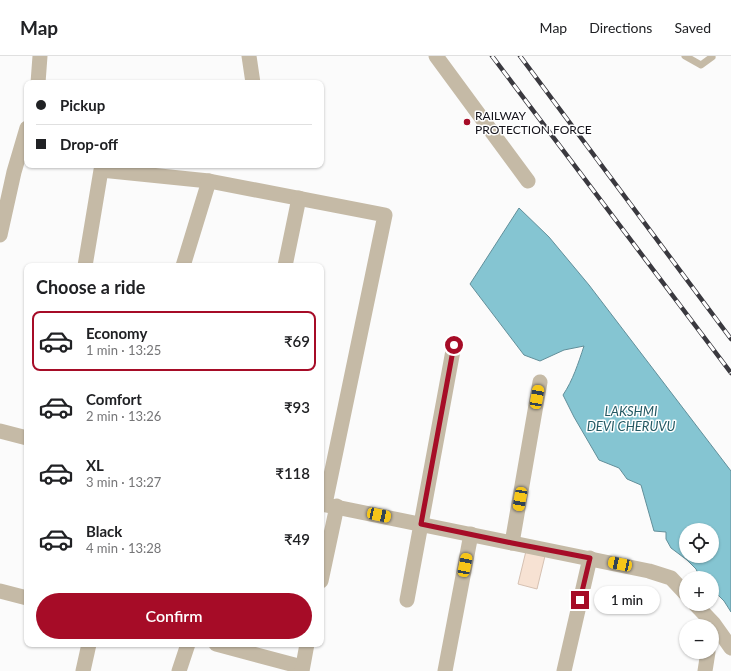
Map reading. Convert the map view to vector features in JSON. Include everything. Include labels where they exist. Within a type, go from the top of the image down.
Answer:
[{"type":"street","points":[[38,80],[40,56]]},
{"type":"street","points":[[249,56],[253,80]]},
{"type":"street","points":[[436,56],[528,181]]},
{"type":"street","points":[[0,235],[7,171],[24,134]]},
{"type":"street","points":[[86,263],[101,170],[209,181],[385,215],[328,505],[324,548]]},
{"type":"street","points":[[184,263],[209,181]]},
{"type":"street","points":[[286,263],[299,198]]},
{"type":"street","points":[[407,600],[454,345]]},
{"type":"street","points":[[512,543],[540,382]]},
{"type":"street","points":[[0,431],[24,437]]},
{"type":"street","points":[[328,505],[649,570],[671,578],[679,587]]},
{"type":"street","points":[[445,671],[471,534]]},
{"type":"street","points":[[564,671],[590,558]]},
{"type":"street","points":[[0,591],[24,597]]},
{"type":"street","points":[[719,635],[731,648]]},
{"type":"street","points":[[83,671],[88,647]]},
{"type":"street","points":[[179,671],[187,647]]},
{"type":"street","points":[[226,647],[302,669],[307,647]]},
{"type":"street","points":[[705,671],[707,659]]},
{"type":"lane","points":[[686,56],[701,65],[712,57],[711,56]]},
{"type":"water","name":"LAKSHMI DEVI CHERUVU","points":[[519,208],[549,237],[589,285],[731,471],[731,612],[719,596],[719,571],[697,571],[690,563],[719,563],[719,523],[679,523],[679,554],[671,548],[666,539],[666,532],[654,531],[641,485],[627,479],[619,468],[599,460],[574,417],[563,395],[572,378],[584,346],[564,350],[540,361],[524,355],[470,284]]},
{"type":"building","points":[[526,551],[545,556],[537,589],[518,584]]},
{"type":"railway","points":[[492,56],[731,373]]},
{"type":"railway","points":[[520,56],[731,339]]},
{"type":"place","name":"RAILWAY PROTECTION FORCE","points":[[467,122]]},
{"type":"route","points":[[454,345],[421,524],[590,558],[580,600]]}]
